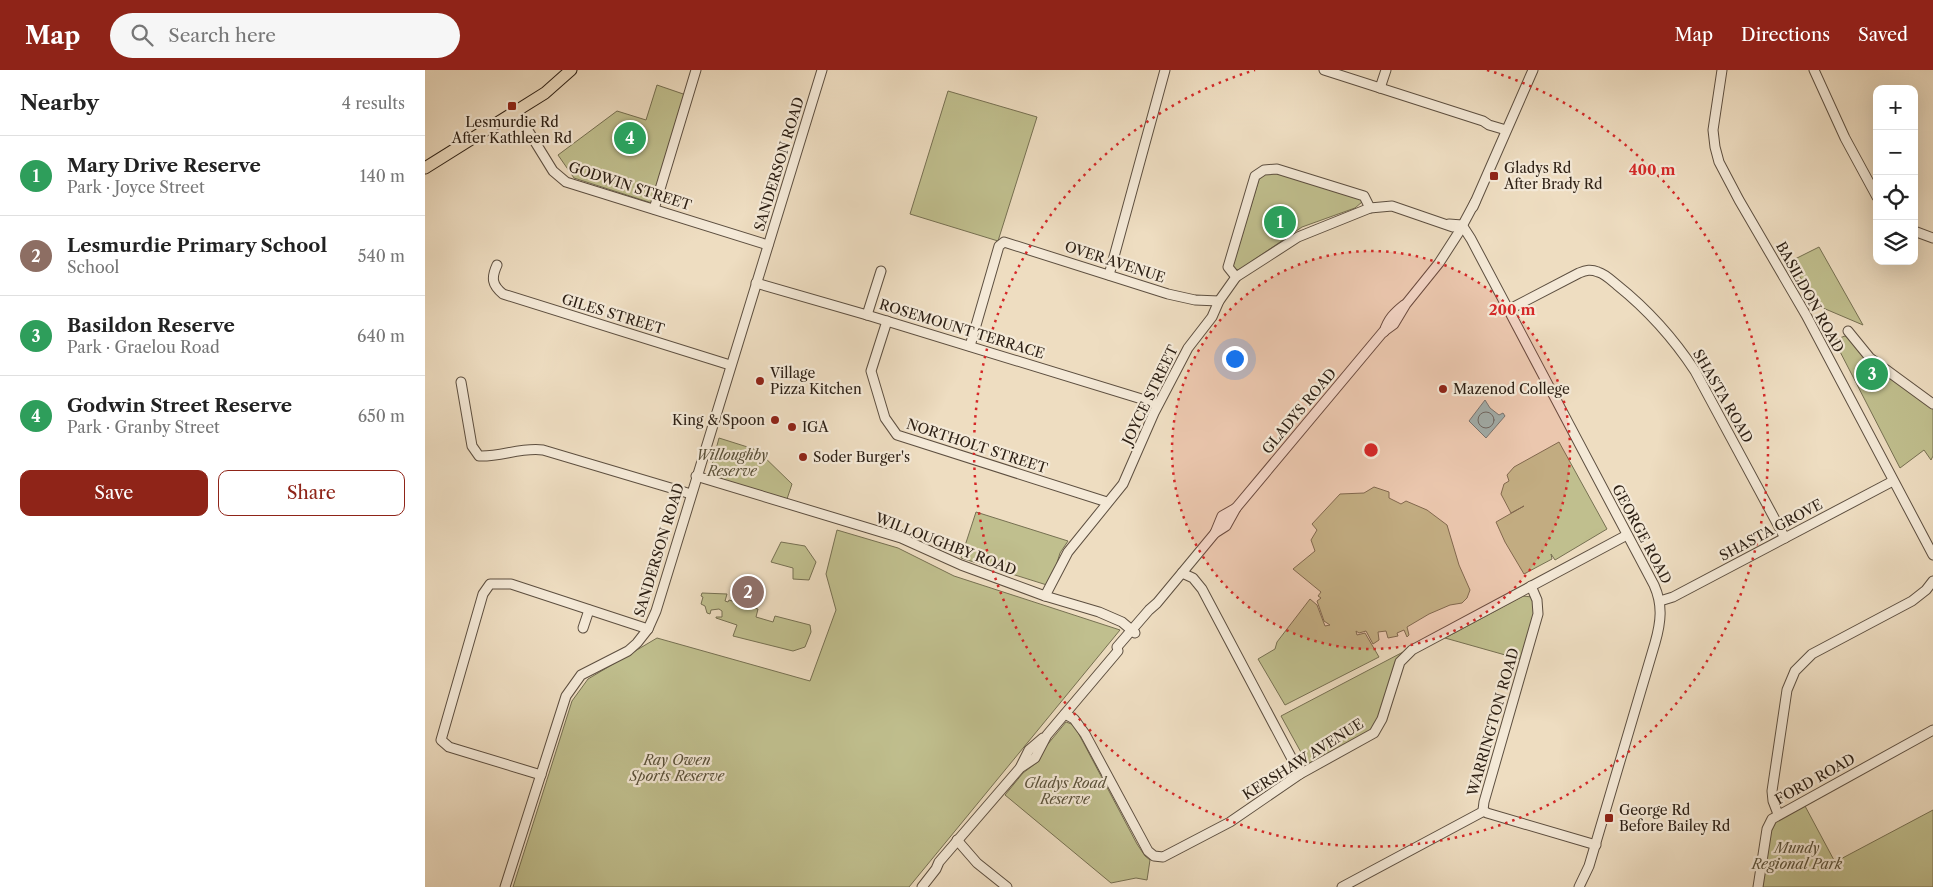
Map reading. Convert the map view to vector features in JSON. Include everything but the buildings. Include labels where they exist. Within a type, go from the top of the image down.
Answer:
[{"type":"main road","points":[[425,168],[545,93],[571,70]]},
{"type":"street","points":[[654,209],[695,70]]},
{"type":"street","name":"SANDERSON ROAD","points":[[505,887],[566,696],[581,675],[628,651],[637,643],[648,629],[656,612],[696,476],[822,70]]},
{"type":"street","points":[[1109,275],[1165,70]]},
{"type":"street","points":[[1324,70],[1483,121],[1493,120],[1507,127]]},
{"type":"street","points":[[1380,88],[1386,70]]},
{"type":"street","name":"GLADYS ROAD","points":[[922,887],[1020,768],[1036,757],[1047,735],[1118,651],[1117,647],[1134,632],[1149,610],[1157,603],[1215,533],[1226,526],[1236,508],[1383,332],[1391,316],[1407,304],[1450,252],[1462,231],[1533,70]]},
{"type":"street","name":"BASILDON ROAD","points":[[1722,70],[1713,130],[1719,162],[1806,315],[1933,554]]},
{"type":"street","points":[[1814,70],[1845,138],[1873,190]]},
{"type":"street","name":"GODWIN STREET","points":[[516,111],[553,171],[566,182],[768,245]]},
{"type":"street","points":[[1236,277],[1228,267],[1255,176],[1264,170],[1277,169],[1364,196],[1369,208]]},
{"type":"street","name":"JOYCE STREET","points":[[1045,596],[1068,552],[1123,484],[1158,404],[1188,348],[1212,318],[1219,301],[1236,277],[1298,236],[1369,208],[1393,206],[1449,224],[1462,231]]},
{"type":"street","name":"GEORGE ROAD","points":[[1462,231],[1473,243],[1654,585],[1660,600],[1660,621],[1655,643],[1596,845],[1586,874],[1579,887]]},
{"type":"street","points":[[1918,232],[1933,238]]},
{"type":"street","name":"OVER AVENUE","points":[[970,346],[999,246],[1003,242],[1183,298],[1219,301]]},
{"type":"street","name":"GILES STREET","points":[[497,265],[493,281],[495,287],[503,294],[730,365]]},
{"type":"street","name":"SHASTA ROAD","points":[[1508,310],[1588,270],[1604,274],[1630,295],[1654,319],[1695,371],[1785,538]]},
{"type":"street","points":[[867,315],[881,272]]},
{"type":"street","name":"ROSEMOUNT TERRACE","points":[[756,283],[1158,404]]},
{"type":"street","name":"NORTHOLT STREET","points":[[887,321],[871,372],[885,418],[897,435],[1107,502]]},
{"type":"street","points":[[1848,331],[1870,358],[1933,404]]},
{"type":"street","points":[[461,382],[472,446],[479,456],[490,456],[530,448],[543,450],[691,494]]},
{"type":"street","name":"WILLOUGHBY ROAD","points":[[696,476],[901,538],[961,565],[1045,596],[1099,612],[1122,622],[1134,632]]},
{"type":"street","name":"SHASTA GROVE","points":[[1660,600],[1673,597],[1893,481]]},
{"type":"street","name":"KERSHAW AVENUE","points":[[1065,714],[1074,719],[1085,734],[1150,854],[1157,857],[1167,856],[1230,822],[1300,774],[1362,740],[1377,729],[1383,719],[1400,662],[1407,653],[1627,535]]},
{"type":"street","points":[[1189,565],[1197,577],[1201,589]]},
{"type":"street","points":[[1181,574],[1193,578],[1201,589],[1300,774]]},
{"type":"street","points":[[1779,814],[1773,801],[1773,784],[1787,690],[1795,670],[1812,654],[1912,600],[1926,590],[1933,581]]},
{"type":"street","points":[[541,775],[449,747],[441,740],[483,594],[490,584],[511,584],[648,629]]},
{"type":"street","name":"WARRINGTON ROAD","points":[[1531,586],[1537,600],[1538,614],[1484,802],[1484,811],[1596,845]]},
{"type":"street","points":[[583,628],[589,610]]},
{"type":"street","name":"WILLOUGHBY ROAD","points":[[1099,612],[1141,623]]},
{"type":"street","name":"KERSHAW AVENUE","points":[[1072,706],[1081,720],[1085,734]]},
{"type":"street","name":"FORD ROAD","points":[[1758,887],[1767,829],[1770,821],[1779,814],[1933,730]]},
{"type":"street","points":[[1342,887],[1484,811]]},
{"type":"street","points":[[956,845],[1007,887]]},
{"type":"green space","points":[[657,85],[692,97],[658,205],[574,178],[558,155],[617,111],[646,120]]},
{"type":"green space","points":[[948,91],[1037,117],[998,241],[910,214]]},
{"type":"green space","points":[[1274,172],[1360,198],[1362,202],[1355,208],[1302,227],[1242,268],[1235,269],[1233,266],[1259,179],[1263,174]]},
{"type":"green space","points":[[1819,247],[1863,325],[1816,305],[1791,261]]},
{"type":"green space","points":[[1845,336],[1933,409],[1933,456],[1931,460],[1924,450],[1900,468],[1834,340]]},
{"type":"green space","name":"Willoughby Reserve","points":[[719,438],[757,450],[792,484],[787,499],[713,477],[710,472]]},
{"type":"green space","points":[[1559,442],[1607,529],[1555,560],[1551,554],[1552,559],[1524,574],[1505,542],[1496,522],[1524,506],[1511,513],[1501,494],[1504,484],[1509,481],[1507,475],[1514,467]]},
{"type":"green space","points":[[1374,487],[1389,492],[1389,498],[1401,504],[1406,501],[1427,510],[1447,525],[1459,565],[1470,590],[1467,598],[1462,603],[1450,605],[1429,614],[1407,627],[1409,635],[1407,637],[1404,630],[1397,633],[1398,636],[1388,638],[1386,631],[1378,632],[1379,640],[1373,644],[1366,631],[1359,633],[1356,631],[1357,635],[1365,633],[1379,657],[1285,705],[1258,659],[1275,649],[1277,642],[1310,599],[1317,605],[1325,626],[1330,625],[1324,621],[1317,601],[1321,598],[1318,596],[1321,592],[1293,569],[1315,551],[1311,540],[1317,530],[1312,524],[1340,494],[1364,493]]},
{"type":"green space","points":[[976,512],[1068,541],[1060,553],[1050,586],[961,558]]},
{"type":"green space","name":"Ray Owen Sports Reserve","points":[[837,530],[898,548],[954,576],[1120,630],[909,887],[513,887],[572,701],[588,679],[657,638],[810,681],[836,610],[826,574]]},
{"type":"green space","points":[[781,542],[805,546],[816,562],[809,580],[793,579],[793,568],[771,562]]},
{"type":"green space","points":[[702,593],[727,594],[725,601],[728,602],[729,600],[758,609],[756,617],[773,622],[775,616],[810,625],[811,632],[805,647],[793,651],[733,636],[737,625],[716,618],[722,617],[722,611],[719,609],[711,610],[710,614],[707,613],[705,606],[701,604]]},
{"type":"green space","points":[[1523,596],[1532,597],[1535,607],[1523,660],[1445,638]]},
{"type":"green space","points":[[1405,651],[1378,728],[1308,765],[1281,716]]},
{"type":"green space","name":"Gladys Road Reserve","points":[[1066,722],[1074,725],[1137,844],[1150,860],[1147,880],[1136,878],[1111,883],[1005,795],[1023,773],[1039,761],[1043,750]]},
{"type":"green space","name":"Mundy Regional Park","points":[[1805,806],[1835,862],[1933,810],[1933,887],[1762,887],[1770,832],[1775,822]]},
{"type":"water","points":[[1485,400],[1490,408],[1499,415],[1503,413],[1505,416],[1486,438],[1469,421]]},
{"type":"place","name":"Lesmurdie Rd After Kathleen Rd","points":[[512,106]]},
{"type":"place","name":"Godwin Street Reserve","points":[[630,138]]},
{"type":"place","name":"Gladys Rd After Brady Rd","points":[[1494,176]]},
{"type":"place","name":"Mary Drive Reserve","points":[[1280,222]]},
{"type":"place","name":"Basildon Reserve","points":[[1872,374]]},
{"type":"place","name":"Village Pizza Kitchen","points":[[760,381]]},
{"type":"place","name":"Mazenod College","points":[[1443,389]]},
{"type":"place","name":"King & Spoon","points":[[775,420]]},
{"type":"place","name":"IGA","points":[[792,427]]},
{"type":"place","name":"Soder Burger's","points":[[803,457]]},
{"type":"place","name":"Lesmurdie Primary School","points":[[748,592]]},
{"type":"place","name":"George Rd Before Bailey Rd","points":[[1609,818]]}]
